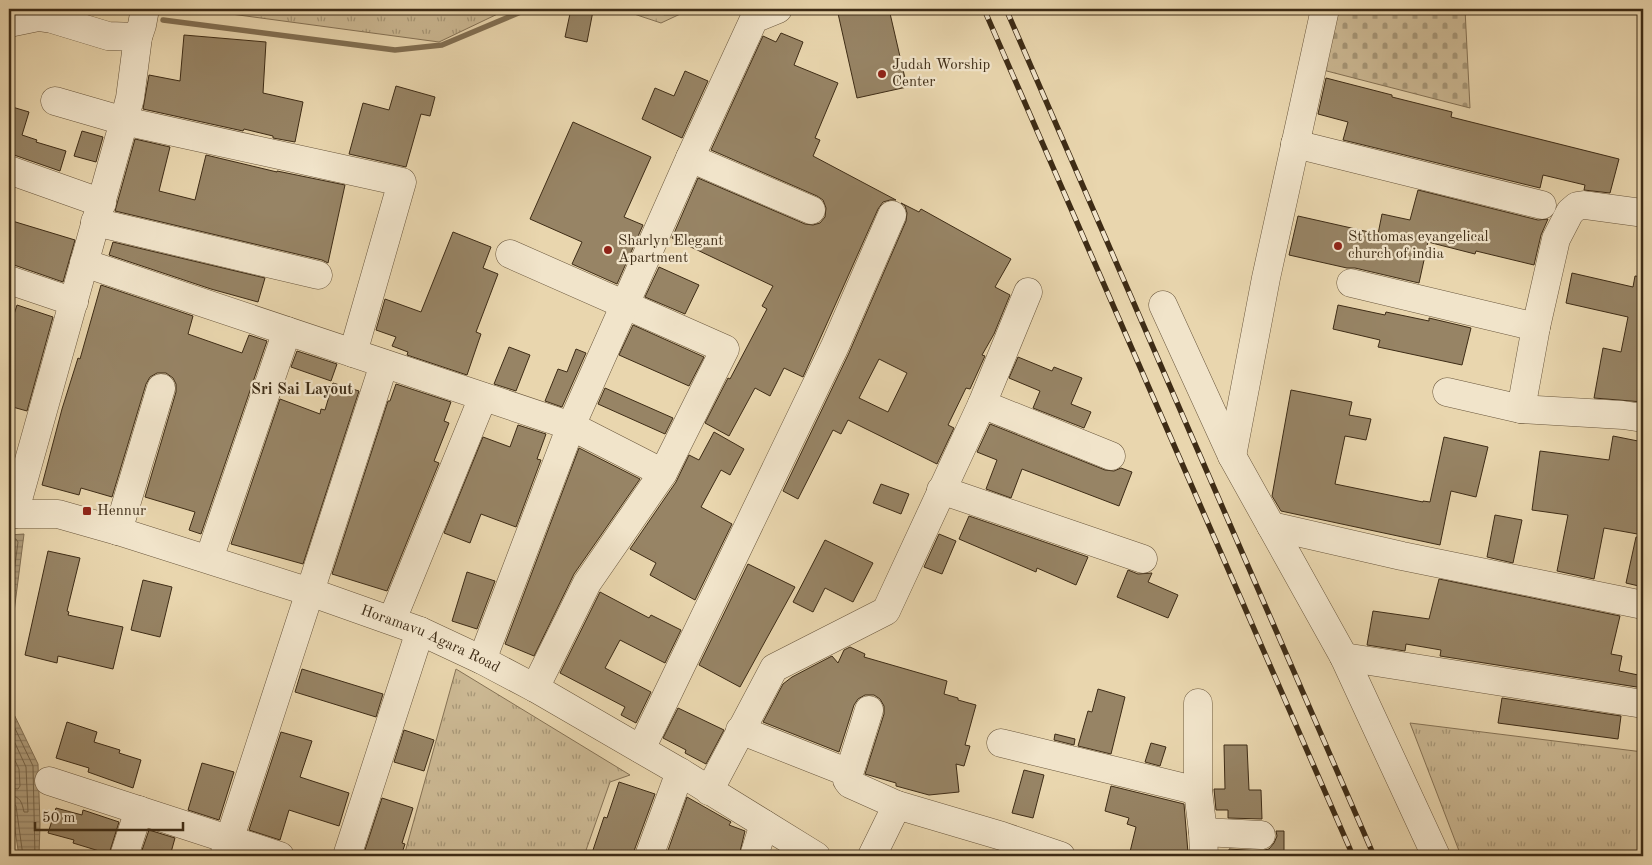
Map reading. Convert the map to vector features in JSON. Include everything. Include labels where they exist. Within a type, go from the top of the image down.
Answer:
[{"type":"street","points":[[11,514],[74,302],[124,121],[130,98],[138,37],[145,9]]},
{"type":"street","points":[[482,660],[571,426],[690,158],[754,20],[778,9]]},
{"type":"street","points":[[1232,456],[1255,333],[1324,9]]},
{"type":"street","points":[[9,23],[38,17],[52,19],[108,36],[138,37]]},
{"type":"street","points":[[55,101],[124,121],[402,182],[353,354]]},
{"type":"street","points":[[1295,144],[1542,204]]},
{"type":"street","points":[[690,158],[810,210]]},
{"type":"street","points":[[9,170],[99,212],[318,274]]},
{"type":"street","points":[[1521,409],[1536,327],[1556,239],[1570,212],[1577,206],[1584,205],[1643,213]]},
{"type":"street","points":[[641,749],[835,346],[892,215]]},
{"type":"street","points":[[510,254],[725,348],[663,473],[587,583],[535,688]]},
{"type":"street","points":[[84,263],[571,426],[663,473]]},
{"type":"street","points":[[9,280],[74,302]]},
{"type":"street","points":[[1351,283],[1536,327]]},
{"type":"street","points":[[709,791],[774,668],[886,612],[982,404],[1028,292]]},
{"type":"street","points":[[1163,305],[1232,456],[1344,657],[1436,856]]},
{"type":"street","points":[[209,559],[288,331]]},
{"type":"street","points":[[227,848],[384,364]]},
{"type":"street","points":[[118,531],[161,388]]},
{"type":"street","points":[[1447,392],[1521,409],[1623,415],[1643,418]]},
{"type":"street","points":[[392,620],[483,397]]},
{"type":"street","points":[[982,404],[1111,456]]},
{"type":"street","points":[[941,490],[1143,559]]},
{"type":"street","name":"Horamavu Agara Road","points":[[11,514],[58,514],[118,531],[310,592],[420,631],[482,660],[535,688],[680,772],[816,856]]},
{"type":"street","points":[[1271,526],[1402,556],[1643,605]]},
{"type":"street","points":[[347,856],[420,631]]},
{"type":"street","points":[[1344,657],[1643,704]]},
{"type":"street","points":[[1198,703],[1198,791],[1204,844],[1261,835]]},
{"type":"street","points":[[869,710],[846,780],[850,784],[897,805],[1002,836],[1061,856]]},
{"type":"street","points":[[740,730],[849,772]]},
{"type":"street","points":[[1001,743],[1198,791]]},
{"type":"street","points":[[649,856],[680,772]]},
{"type":"street","points":[[49,781],[139,810],[227,848],[280,856]]},
{"type":"street","points":[[872,856],[897,805]]},
{"type":"street","points":[[124,856],[139,810]]},
{"type":"street","points":[[754,856],[764,824]]},
{"type":"green space","points":[[194,9],[508,9],[439,42]]},
{"type":"green space","points":[[619,9],[691,9],[661,23]]},
{"type":"green space","points":[[1333,9],[1465,9],[1470,108],[1319,69]]},
{"type":"green space","points":[[456,669],[630,775],[610,782],[584,856],[404,856]]},
{"type":"green space","points":[[1410,723],[1643,752],[1643,856],[1461,856]]},
{"type":"water","points":[[24,534],[9,651],[9,535]]},
{"type":"water","points":[[9,704],[38,764],[39,856],[19,856],[9,792]]},
{"type":"building","points":[[571,9],[593,11],[587,42],[565,37]]},
{"type":"building","points":[[837,9],[889,9],[907,87],[857,98]]},
{"type":"building","points":[[781,33],[803,42],[794,65],[838,83],[815,138],[820,140],[813,156],[896,200],[883,202],[878,209],[803,377],[784,368],[770,396],[755,388],[729,436],[705,423],[767,309],[762,306],[773,286],[672,238],[698,178],[805,224],[813,225],[820,223],[825,217],[826,208],[823,200],[817,196],[711,150],[763,36],[776,42]]},
{"type":"building","points":[[184,35],[266,42],[263,93],[303,102],[295,142],[273,138],[273,136],[244,129],[243,131],[143,109],[149,75],[180,81]]},
{"type":"building","points":[[685,71],[708,81],[682,138],[642,119],[655,88],[674,96]]},
{"type":"building","points":[[1326,78],[1452,112],[1451,117],[1619,159],[1610,193],[1584,190],[1585,185],[1543,175],[1540,188],[1343,140],[1348,122],[1318,114]]},
{"type":"building","points":[[396,86],[435,97],[430,116],[421,114],[406,167],[349,154],[363,103],[389,110]]},
{"type":"building","points":[[9,106],[29,112],[22,135],[37,140],[36,142],[66,151],[60,171],[9,155]]},
{"type":"building","points":[[573,122],[651,157],[624,217],[643,225],[617,284],[572,264],[582,242],[530,219]]},
{"type":"building","points":[[82,131],[103,137],[96,162],[74,156]]},
{"type":"building","points":[[135,139],[170,147],[159,191],[195,200],[206,155],[277,172],[345,185],[328,263],[115,211]]},
{"type":"building","points":[[1418,190],[1538,220],[1548,219],[1541,235],[1534,265],[1476,251],[1475,254],[1428,242],[1419,283],[1289,255],[1298,216],[1378,234],[1382,214],[1410,220]]},
{"type":"building","points":[[901,203],[919,212],[921,209],[1011,259],[995,287],[1010,295],[994,334],[982,355],[985,356],[970,389],[966,388],[948,425],[954,428],[937,464],[848,420],[841,434],[833,430],[798,499],[783,491],[849,353],[906,221],[907,213],[905,206]],"holes":[[[879,359],[907,373],[888,412],[859,398]]]},
{"type":"building","points":[[9,220],[75,240],[63,282],[14,265],[9,265]]},
{"type":"building","points":[[453,232],[491,247],[483,268],[498,274],[476,332],[481,334],[467,375],[407,355],[408,352],[392,346],[396,337],[376,330],[385,299],[421,312]]},
{"type":"building","points":[[113,242],[265,278],[258,302],[211,289],[109,255]]},
{"type":"building","points":[[659,267],[699,285],[685,314],[645,297]]},
{"type":"building","points":[[1572,273],[1633,287],[1635,276],[1643,277],[1643,402],[1594,398],[1603,348],[1621,352],[1628,317],[1566,303]]},
{"type":"building","points":[[101,285],[193,316],[188,334],[242,353],[249,335],[267,341],[201,534],[189,530],[195,512],[145,497],[176,392],[176,384],[173,378],[166,373],[157,373],[150,377],[146,384],[112,497],[81,488],[79,495],[42,485],[62,409],[78,358],[80,359]]},
{"type":"building","points":[[17,305],[53,317],[27,411],[9,406],[9,330]]},
{"type":"building","points":[[1338,305],[1385,315],[1386,312],[1429,321],[1429,318],[1471,328],[1462,365],[1378,347],[1380,340],[1333,329]]},
{"type":"building","points":[[633,325],[704,357],[689,386],[619,355]]},
{"type":"building","points":[[509,347],[530,355],[516,391],[494,384]]},
{"type":"building","points":[[576,349],[586,353],[562,407],[545,401],[558,369],[567,372]]},
{"type":"building","points":[[297,351],[337,364],[331,381],[291,367]]},
{"type":"building","points":[[1018,357],[1052,371],[1054,367],[1082,378],[1071,404],[1091,412],[1084,428],[1033,408],[1040,391],[1009,378]]},
{"type":"building","points":[[333,383],[359,391],[303,564],[231,544],[280,399],[320,414],[321,409],[325,410]]},
{"type":"building","points":[[396,384],[451,402],[444,421],[449,423],[434,461],[439,463],[387,591],[332,574],[388,401],[390,401]]},
{"type":"building","points":[[605,388],[673,418],[665,434],[598,404]]},
{"type":"building","points":[[1291,390],[1352,402],[1349,415],[1371,419],[1366,440],[1345,436],[1335,484],[1430,502],[1444,437],[1488,447],[1476,497],[1451,491],[1440,545],[1281,511],[1272,496]]},
{"type":"building","points":[[990,424],[1105,470],[1114,471],[1121,468],[1132,472],[1119,506],[1022,469],[1011,498],[986,489],[997,460],[977,452]]},
{"type":"building","points":[[518,425],[546,434],[537,459],[541,460],[516,527],[481,514],[470,543],[444,533],[483,437],[510,447]]},
{"type":"building","points":[[714,432],[744,449],[730,475],[721,470],[701,507],[732,524],[695,600],[650,575],[656,563],[630,549],[676,482],[689,455],[699,460]]},
{"type":"building","points":[[1613,436],[1643,442],[1643,535],[1604,528],[1594,579],[1557,571],[1568,515],[1532,510],[1540,451],[1609,460]]},
{"type":"building","points":[[579,448],[640,479],[574,574],[534,656],[505,644]]},
{"type":"building","points":[[881,484],[909,494],[901,514],[873,503]]},
{"type":"building","points":[[1495,515],[1522,520],[1513,563],[1487,557]]},
{"type":"building","points":[[969,516],[1088,557],[1076,585],[1037,568],[1036,572],[959,539]]},
{"type":"building","points":[[939,534],[956,541],[942,574],[924,567]]},
{"type":"building","points":[[1636,537],[1643,537],[1643,587],[1626,583]]},
{"type":"building","points":[[825,540],[873,563],[853,602],[825,588],[813,612],[793,602]]},
{"type":"building","points":[[48,551],[80,558],[67,611],[69,612],[68,615],[123,627],[113,669],[58,656],[57,663],[25,655]]},
{"type":"building","points":[[748,564],[795,587],[740,687],[699,665]]},
{"type":"building","points":[[1128,570],[1138,574],[1152,573],[1148,582],[1178,595],[1168,618],[1117,597]]},
{"type":"building","points":[[467,572],[495,581],[477,629],[452,621]]},
{"type":"building","points":[[1439,579],[1620,616],[1611,654],[1622,656],[1619,671],[1643,676],[1643,688],[1440,656],[1441,650],[1406,644],[1405,651],[1367,645],[1373,611],[1429,619]]},
{"type":"building","points":[[143,580],[172,587],[160,637],[131,630]]},
{"type":"building","points":[[600,592],[649,618],[651,615],[681,630],[665,663],[620,640],[605,668],[651,692],[636,723],[621,715],[625,707],[560,673]]},
{"type":"building","points":[[850,647],[865,654],[864,657],[947,681],[944,694],[976,705],[965,745],[970,746],[964,766],[956,764],[959,792],[929,795],[896,786],[896,783],[865,774],[884,714],[884,706],[880,699],[874,695],[865,695],[858,699],[854,705],[839,752],[763,722],[783,684],[792,677],[832,656],[838,663],[844,650]]},
{"type":"building","points":[[302,669],[383,694],[376,717],[295,692]]},
{"type":"building","points":[[1098,689],[1125,697],[1111,754],[1078,746],[1088,711],[1092,712]]},
{"type":"building","points":[[1502,698],[1621,716],[1618,739],[1498,723]]},
{"type":"building","points":[[678,708],[724,730],[706,764],[685,753],[686,750],[663,738]]},
{"type":"building","points":[[67,722],[97,732],[94,742],[120,750],[119,753],[141,760],[133,788],[88,772],[89,768],[56,758]]},
{"type":"building","points":[[404,730],[434,740],[424,771],[394,762]]},
{"type":"building","points":[[281,732],[312,741],[300,777],[349,793],[339,826],[289,810],[280,840],[249,830]]},
{"type":"building","points":[[1055,734],[1075,739],[1074,745],[1054,740]]},
{"type":"building","points":[[1151,743],[1166,747],[1160,766],[1145,762]]},
{"type":"building","points":[[1224,745],[1247,745],[1249,790],[1261,790],[1262,819],[1228,818],[1228,810],[1216,810],[1214,789],[1225,789]]},
{"type":"building","points":[[202,763],[234,772],[219,820],[188,810]]},
{"type":"building","points":[[1024,770],[1044,775],[1033,818],[1012,813]]},
{"type":"building","points":[[619,782],[655,794],[634,851],[634,856],[591,856],[604,817],[607,818]]},
{"type":"building","points":[[1111,786],[1184,804],[1188,853],[1172,852],[1171,856],[1129,856],[1136,827],[1127,824],[1129,818],[1105,811]]},
{"type":"building","points":[[687,797],[731,822],[729,825],[745,831],[739,856],[666,856]]},
{"type":"building","points":[[382,798],[413,808],[402,843],[405,844],[401,856],[363,856]]},
{"type":"building","points":[[56,808],[82,815],[83,810],[119,822],[109,854],[73,843],[74,840],[48,833]]},
{"type":"building","points":[[149,830],[175,838],[170,856],[140,856]]},
{"type":"building","points":[[1276,831],[1284,831],[1284,856],[1229,856],[1229,849],[1260,851],[1269,849],[1277,836]]},
{"type":"waterway","points":[[163,20],[395,50],[442,45],[528,9]]},
{"type":"railway","points":[[984,9],[1353,856]]},
{"type":"railway","points":[[1006,9],[1374,856]]},
{"type":"place","name":"Judah Worship Center","points":[[882,74]]},
{"type":"place","name":"St thomas evangelical church of india","points":[[1338,246]]},
{"type":"place","name":"Sharlyn Elegant Apartment","points":[[608,250]]},
{"type":"place","name":"Hennur","points":[[87,511]]},
{"type":"district","name":"Sri Sai Layout","points":[[302,390]]}]
